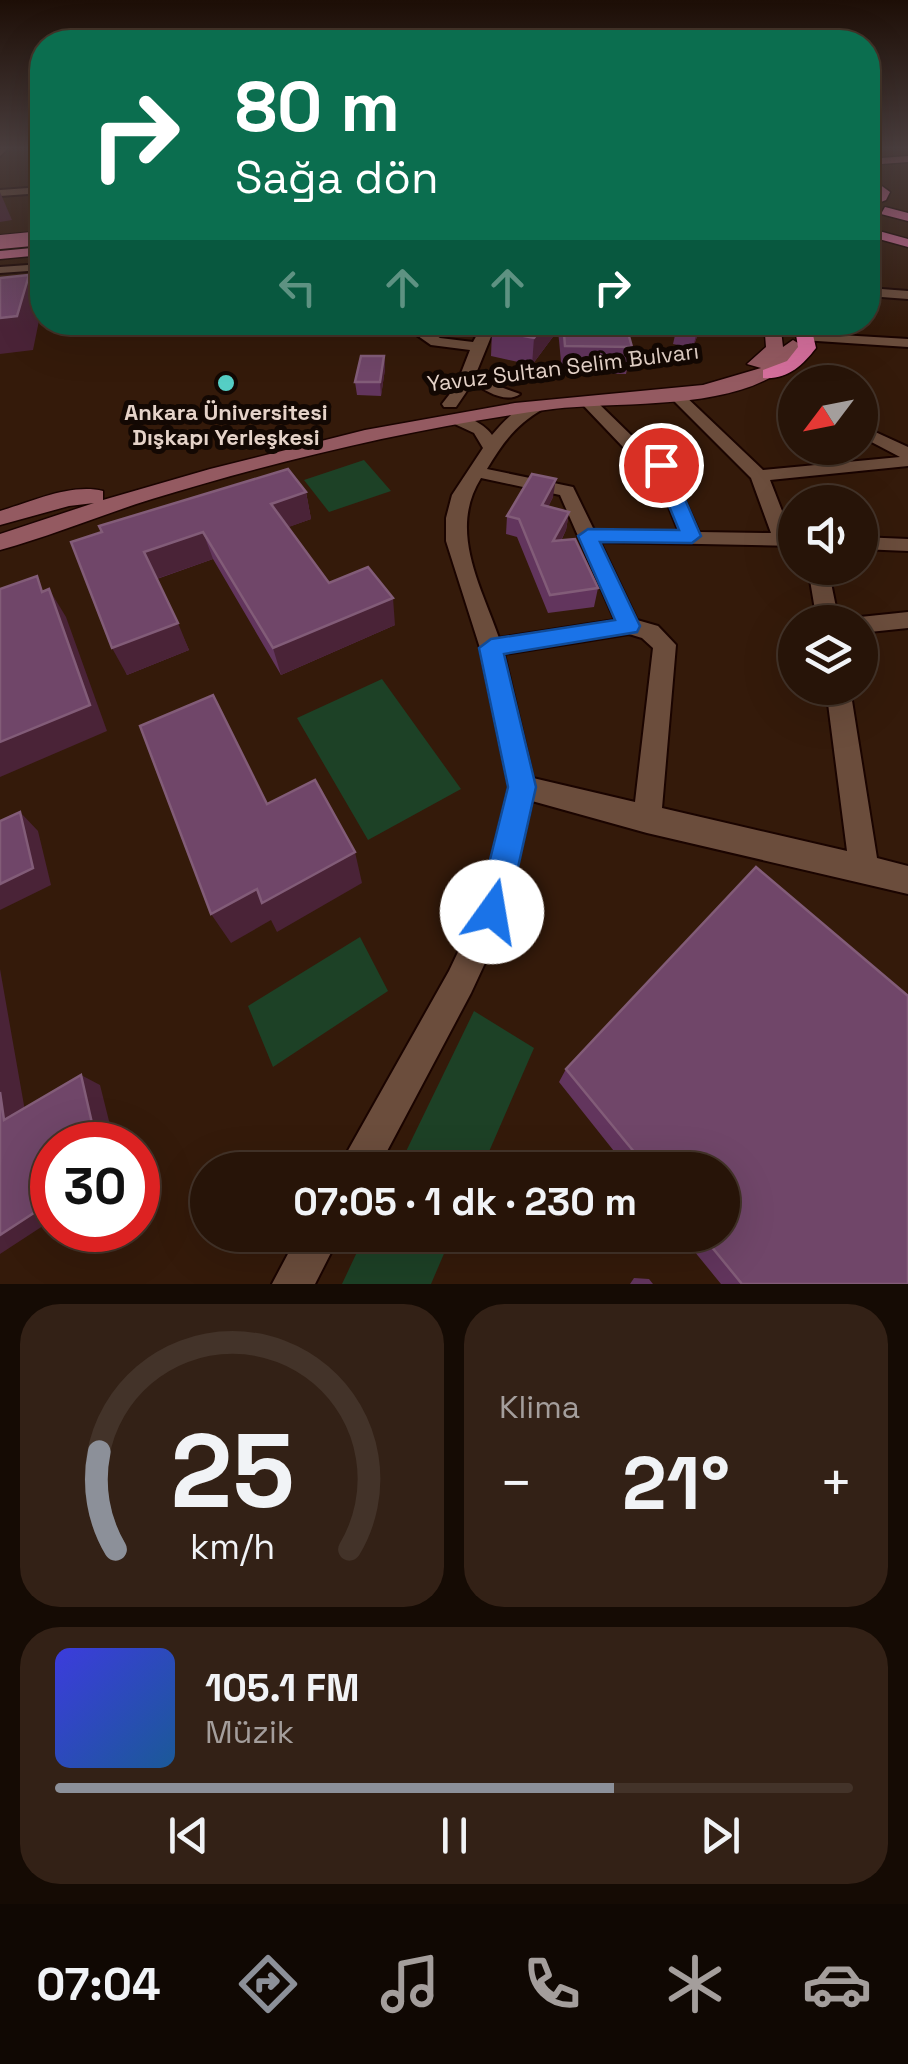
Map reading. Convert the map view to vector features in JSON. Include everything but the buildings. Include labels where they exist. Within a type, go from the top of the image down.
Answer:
[{"type":"highway","points":[[886,211],[908,217]]},
{"type":"highway","points":[[880,217],[908,230]]},
{"type":"highway","points":[[880,241],[908,247]]},
{"type":"main road","points":[[0,248],[30,245]]},
{"type":"main road","name":"Yavuz Sultan Selim Bulvarı","points":[[98,503],[335,444],[512,394],[745,368],[758,363],[775,348],[774,335]]},
{"type":"main road","name":"Yavuz Sultan Selim Bulvarı","points":[[451,411],[708,389],[770,374],[801,335]]},
{"type":"main road","points":[[0,518],[67,499],[98,503]]},
{"type":"main road","points":[[0,529],[98,503]]},
{"type":"main road","points":[[0,542],[98,503]]},
{"type":"main road","points":[[0,554],[80,522],[98,503]]},
{"type":"street","points":[[0,270],[30,268]]},
{"type":"street","points":[[880,293],[908,294]]},
{"type":"street","points":[[426,335],[436,342],[477,347]]},
{"type":"street","points":[[484,335],[451,411],[480,430],[485,460]]},
{"type":"street","points":[[801,335],[908,344]]},
{"type":"street","points":[[470,372],[490,388],[512,394]]},
{"type":"street","points":[[678,398],[759,476],[778,516]]},
{"type":"street","points":[[591,405],[630,444],[661,465],[692,536]]},
{"type":"street","points":[[366,1152],[460,982],[492,912],[522,787],[491,648],[456,541],[455,518],[461,496],[485,460],[520,415],[537,406]]},
{"type":"street","points":[[878,440],[908,458]]},
{"type":"street","points":[[759,476],[908,458]]},
{"type":"street","points":[[485,460],[567,491],[629,626]]},
{"type":"street","points":[[588,536],[778,539]]},
{"type":"street","points":[[878,544],[908,545]]},
{"type":"street","points":[[878,622],[908,620]]},
{"type":"street","points":[[491,648],[629,626],[650,632],[666,645],[648,820]]},
{"type":"street","points":[[840,705],[864,868]]},
{"type":"street","points":[[522,787],[908,880]]},
{"type":"street","points":[[293,1284],[311,1252]]},
{"type":"green space","points":[[364,460],[391,491],[329,512],[304,480]]},
{"type":"green space","points":[[382,679],[461,789],[368,840],[297,718]]},
{"type":"green space","points":[[360,937],[388,991],[273,1067],[248,1006]]},
{"type":"green space","points":[[474,1011],[534,1048],[489,1152],[406,1152]]},
{"type":"green space","points":[[357,1252],[445,1252],[431,1284],[342,1284]]},
{"type":"tunnel","points":[[880,210],[885,211]]},
{"type":"place","name":"Ankara Üniversitesi Dışkapı Yerleşkesi","points":[[226,383]]},
{"type":"route","points":[[492,912],[522,787],[491,648],[629,626],[588,536],[692,536],[661,465]]}]
